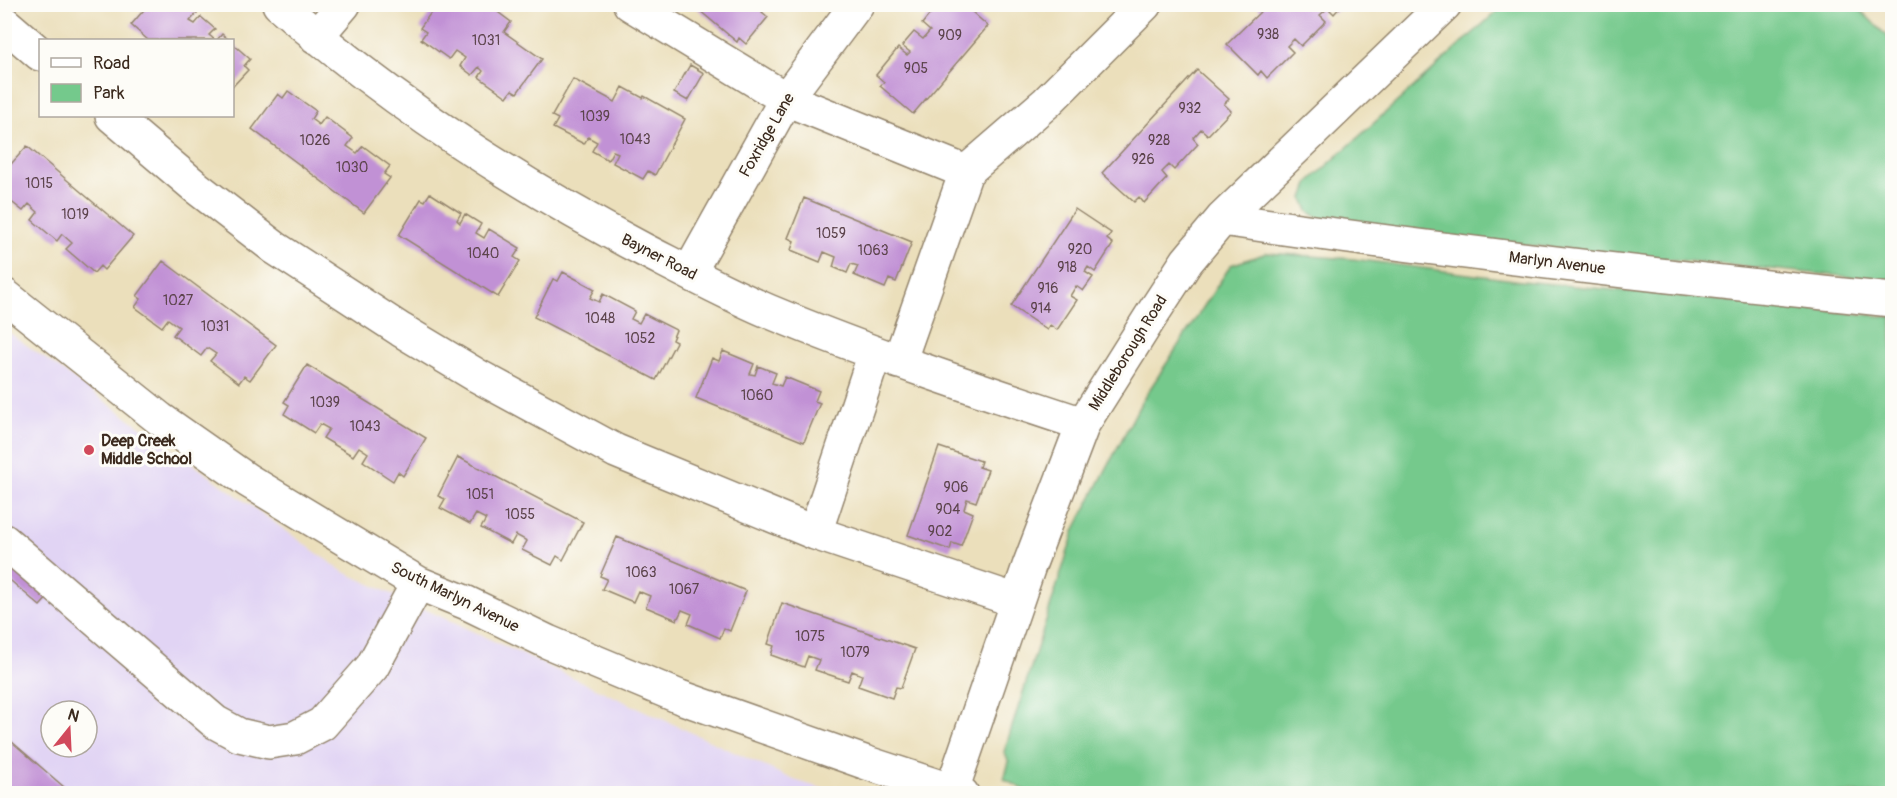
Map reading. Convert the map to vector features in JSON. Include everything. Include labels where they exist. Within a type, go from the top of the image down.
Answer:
[{"type":"street","name":"Bayner Road","points":[[279,4],[316,37],[427,118],[488,160],[573,213],[766,310],[887,357],[1083,424]]},
{"type":"street","points":[[316,37],[344,4]]},
{"type":"street","points":[[630,4],[786,99],[966,172]]},
{"type":"street","name":"Foxridge Lane","points":[[689,273],[786,99],[857,4]]},
{"type":"street","points":[[815,533],[966,172],[1047,102],[1145,4]]},
{"type":"street","name":"Middleborough Road","points":[[957,792],[1017,602],[1083,424],[1187,261],[1222,219],[1445,4]]},
{"type":"street","points":[[4,23],[39,53]]},
{"type":"street","points":[[113,117],[197,189],[274,248],[401,330],[476,375],[616,451],[815,533],[1017,602]]},
{"type":"street","name":"Marlyn Avenue","points":[[1222,219],[1382,242],[1678,278],[1893,300]]},
{"type":"street","name":"South Marlyn Avenue","points":[[4,295],[160,418],[238,474],[418,583],[467,603],[548,642],[680,697],[957,792]]},
{"type":"street","points":[[4,541],[215,722],[239,735],[269,742],[295,738],[322,724],[372,667],[418,583]]},
{"type":"shaded area","name":"Deep Creek Middle School","points":[[4,329],[342,571],[794,780],[837,793],[5,793]]},
{"type":"green space","points":[[1504,5],[1855,5],[1892,41],[1892,281],[1330,226],[1308,211],[1303,198],[1309,182]]},
{"type":"green space","points":[[1267,253],[1353,259],[1522,281],[1892,317],[1892,793],[1032,794],[1004,779],[1009,762],[1004,752],[1075,529],[1142,401],[1231,265]]},
{"type":"building","points":[[149,4],[186,4],[197,13],[190,21],[195,24],[201,17],[215,29],[209,35],[214,39],[147,39],[131,25]]},
{"type":"building","points":[[437,4],[487,4],[511,22],[504,32],[542,59],[517,93],[512,90],[507,97],[479,77],[483,71],[479,67],[472,75],[460,66],[465,58],[455,51],[449,59],[421,39],[426,32],[420,28]]},
{"type":"building","points":[[692,4],[767,4],[762,12],[768,17],[746,44],[739,38],[737,42]]},
{"type":"building","points":[[938,4],[963,4],[988,26],[913,114],[880,86],[884,82],[876,75],[898,48],[907,55],[910,52],[902,46],[914,32],[923,39],[930,31],[922,24]]},
{"type":"building","points":[[1255,4],[1343,4],[1334,14],[1328,8],[1320,15],[1326,21],[1301,46],[1294,39],[1287,46],[1293,52],[1267,78],[1261,71],[1258,75],[1227,44],[1261,11]]},
{"type":"building","points":[[222,34],[228,39],[218,39]]},
{"type":"building","points":[[234,45],[250,59],[244,66],[248,70],[234,85]]},
{"type":"building","points":[[690,65],[704,73],[688,101],[674,93]]},
{"type":"building","points":[[1197,70],[1229,99],[1224,104],[1231,111],[1208,135],[1201,129],[1193,138],[1198,144],[1174,170],[1169,165],[1162,172],[1167,178],[1144,203],[1139,197],[1134,202],[1102,173]]},
{"type":"building","points":[[573,79],[615,102],[623,87],[685,119],[655,175],[648,171],[643,179],[613,163],[618,153],[613,151],[608,160],[592,151],[597,142],[588,137],[584,144],[553,128],[558,119],[552,116]]},
{"type":"building","points":[[288,91],[316,111],[311,119],[319,125],[325,117],[353,138],[347,146],[357,153],[363,146],[390,166],[384,174],[390,178],[364,213],[252,129],[278,94],[283,98]]},
{"type":"building","points":[[27,146],[133,236],[104,270],[100,266],[94,273],[66,249],[72,243],[62,234],[57,241],[32,220],[38,212],[29,204],[23,211],[4,196],[4,172]]},
{"type":"building","points":[[430,193],[461,213],[457,220],[460,223],[465,214],[481,224],[476,233],[484,238],[489,229],[520,248],[514,257],[520,261],[498,297],[399,235],[421,199],[425,201]]},
{"type":"building","points":[[804,198],[912,242],[896,282],[889,279],[885,288],[854,275],[858,266],[851,264],[847,273],[833,267],[836,257],[824,252],[820,262],[791,250],[794,241],[788,238]]},
{"type":"building","points":[[1075,209],[1111,233],[1107,239],[1113,244],[1095,272],[1088,267],[1085,272],[1093,277],[1083,291],[1076,286],[1070,296],[1077,300],[1057,330],[1050,325],[1047,330],[1011,306]]},
{"type":"building","points":[[163,261],[276,345],[250,380],[244,376],[239,383],[210,361],[216,354],[207,348],[201,356],[173,335],[179,327],[168,319],[162,327],[135,307],[141,299],[137,296]]},
{"type":"building","points":[[563,272],[595,289],[590,298],[599,302],[603,294],[635,311],[631,319],[639,323],[644,314],[676,330],[672,340],[676,342],[656,380],[534,317],[553,279],[558,281]]},
{"type":"building","points":[[723,351],[754,364],[750,374],[755,375],[758,366],[776,373],[772,383],[781,386],[785,377],[819,391],[815,401],[820,403],[804,442],[696,398],[712,358],[719,361]]},
{"type":"building","points":[[307,365],[426,438],[403,476],[398,472],[393,481],[363,461],[368,453],[359,447],[353,456],[323,438],[329,429],[320,424],[314,433],[284,414],[289,405],[284,402]]},
{"type":"building","points":[[939,447],[981,461],[979,467],[988,470],[976,502],[967,499],[964,509],[973,513],[961,546],[952,543],[950,550],[908,535]]},
{"type":"building","points":[[458,457],[583,522],[563,560],[557,556],[552,565],[522,550],[527,541],[516,535],[511,544],[481,528],[486,519],[476,514],[470,524],[440,508],[445,499],[438,496]]},
{"type":"building","points":[[617,537],[746,591],[730,631],[724,628],[720,638],[688,624],[692,614],[682,610],[677,620],[646,607],[650,596],[638,591],[633,602],[602,589],[607,579],[600,576]]},
{"type":"building","points":[[4,558],[49,596],[40,606],[4,575]]},
{"type":"building","points":[[782,603],[915,649],[901,688],[896,687],[892,698],[858,686],[862,675],[852,671],[848,681],[815,670],[819,660],[808,656],[804,667],[771,655],[774,646],[768,644]]},
{"type":"building","points":[[4,735],[72,794],[4,794]]},
{"type":"place","name":"Deep Creek Middle School","points":[[89,450]]}]
